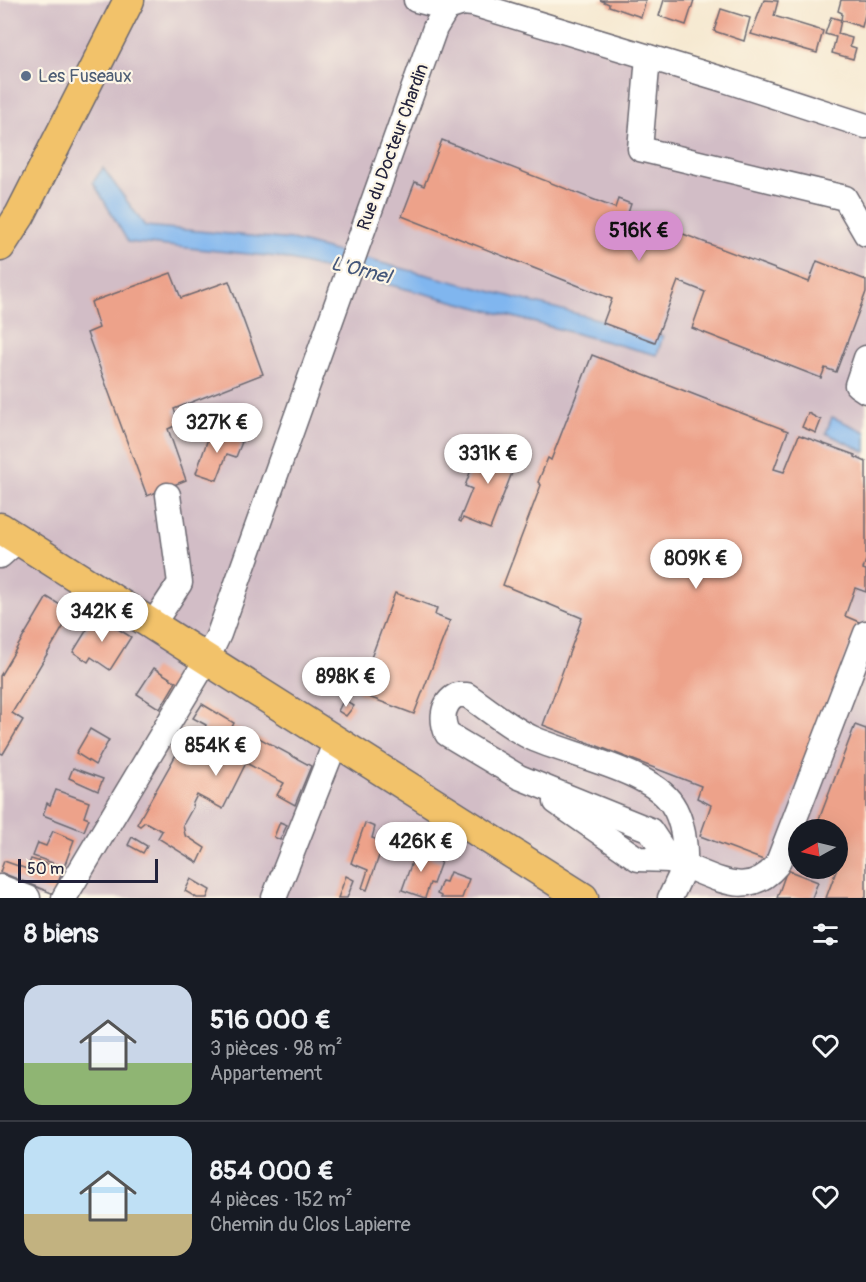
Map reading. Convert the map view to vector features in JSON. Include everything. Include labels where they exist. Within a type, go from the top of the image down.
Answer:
[{"type":"main road","points":[[0,246],[30,196],[129,0]]},
{"type":"main road","points":[[6,541],[153,624],[583,898]]},
{"type":"street","points":[[416,0],[447,8],[474,2],[866,126]]},
{"type":"street","name":"Rue du Docteur Chardin","points":[[64,898],[207,659],[219,634],[435,28],[447,8]]},
{"type":"street","points":[[648,57],[640,149],[845,198],[866,234]]},
{"type":"street","points":[[866,358],[857,385],[866,391]]},
{"type":"street","points":[[153,624],[180,583],[168,495]]},
{"type":"street","points":[[670,898],[678,863],[686,851],[681,825],[672,804],[657,788],[634,776],[530,737],[467,695],[457,694],[450,698],[446,704],[443,725],[447,734],[519,777],[650,830],[678,863],[743,887],[756,885],[768,878],[777,865],[866,633]]},
{"type":"street","points":[[274,898],[336,741]]},
{"type":"street","points":[[0,887],[28,898]]},
{"type":"shaded area","points":[[0,0],[504,0],[866,110],[866,898],[0,898]]},
{"type":"water","name":"L'Ornel","points":[[103,168],[145,226],[292,240],[663,336],[657,355],[278,257],[128,242],[93,182]]},
{"type":"water","points":[[832,417],[866,432],[866,452],[826,433]]},
{"type":"building","points":[[600,0],[646,0],[641,17],[609,6]]},
{"type":"building","points":[[664,0],[694,0],[686,25],[659,16]]},
{"type":"building","points":[[764,0],[778,1],[774,16],[823,31],[817,53],[751,34]]},
{"type":"building","points":[[841,0],[866,0],[862,27],[841,20],[842,13],[838,11]]},
{"type":"building","points":[[721,9],[750,18],[744,41],[714,31]]},
{"type":"building","points":[[831,17],[841,20],[838,34],[852,38],[850,46],[856,48],[853,59],[832,53],[836,37],[825,34]]},
{"type":"building","points":[[442,140],[615,208],[618,199],[631,204],[628,213],[809,282],[817,261],[866,280],[866,292],[836,372],[825,368],[821,378],[692,328],[705,292],[678,281],[655,342],[603,323],[612,299],[402,216],[415,182],[424,186]]},
{"type":"building","points":[[171,273],[181,298],[229,281],[263,374],[174,409],[179,424],[168,429],[186,480],[147,496],[87,333],[99,328],[91,302]]},
{"type":"building","points":[[592,355],[788,431],[774,469],[784,472],[799,435],[855,455],[866,462],[866,560],[863,569],[866,570],[866,592],[855,588],[845,616],[859,622],[766,861],[700,836],[711,805],[697,798],[701,786],[543,725],[582,618],[503,585],[541,485],[538,482],[548,458],[551,460]]},
{"type":"building","points":[[808,413],[821,420],[816,433],[802,427]]},
{"type":"building","points":[[211,430],[242,442],[236,457],[227,454],[217,480],[196,473]]},
{"type":"building","points":[[488,443],[519,455],[490,529],[463,518],[461,522],[459,521],[472,489],[465,486],[476,456],[482,458]]},
{"type":"building","points":[[395,593],[437,608],[435,615],[450,621],[414,714],[358,693]]},
{"type":"building","points":[[47,597],[72,612],[12,713],[23,720],[3,754],[0,753],[0,676]]},
{"type":"building","points":[[96,615],[131,637],[110,670],[91,657],[88,662],[73,652]]},
{"type":"building","points":[[154,668],[176,682],[160,709],[137,694]]},
{"type":"building","points":[[344,699],[354,706],[346,716],[338,711]]},
{"type":"building","points":[[202,704],[234,723],[232,727],[241,729],[248,737],[250,733],[311,766],[295,805],[277,795],[284,783],[246,763],[223,809],[197,795],[183,825],[185,835],[205,848],[198,863],[158,838],[162,831],[145,822],[140,826],[137,824],[182,744],[193,750],[205,729],[206,725],[193,718]]},
{"type":"building","points":[[855,725],[866,729],[866,898],[826,898],[833,879],[848,879],[848,819],[819,819]]},
{"type":"building","points":[[90,729],[109,740],[95,765],[76,753]]},
{"type":"building","points":[[73,768],[103,779],[98,791],[69,778]]},
{"type":"building","points":[[56,790],[89,802],[84,817],[89,819],[84,831],[43,815],[47,803],[50,805]]},
{"type":"building","points":[[280,822],[287,825],[280,840],[274,837]]},
{"type":"building","points":[[365,823],[375,827],[372,838],[384,842],[367,890],[362,888],[368,870],[351,863]]},
{"type":"building","points":[[53,831],[74,840],[64,867],[33,856],[38,843],[46,846]]},
{"type":"building","points":[[132,837],[147,846],[143,853],[128,845]]},
{"type":"building","points":[[418,845],[428,849],[428,857],[441,862],[425,898],[402,890]]},
{"type":"building","points":[[31,859],[63,869],[54,894],[0,872],[4,861],[27,869]]},
{"type":"building","points":[[787,870],[788,879],[810,879],[818,882],[812,898],[777,898]]},
{"type":"building","points":[[450,872],[469,879],[462,898],[441,898],[437,894],[442,881],[446,882]]},
{"type":"building","points":[[346,876],[354,880],[347,898],[338,898]]},
{"type":"building","points":[[191,879],[210,890],[207,898],[197,898],[185,891]]},
{"type":"place","name":"Les Fuseaux","points":[[26,76]]}]
